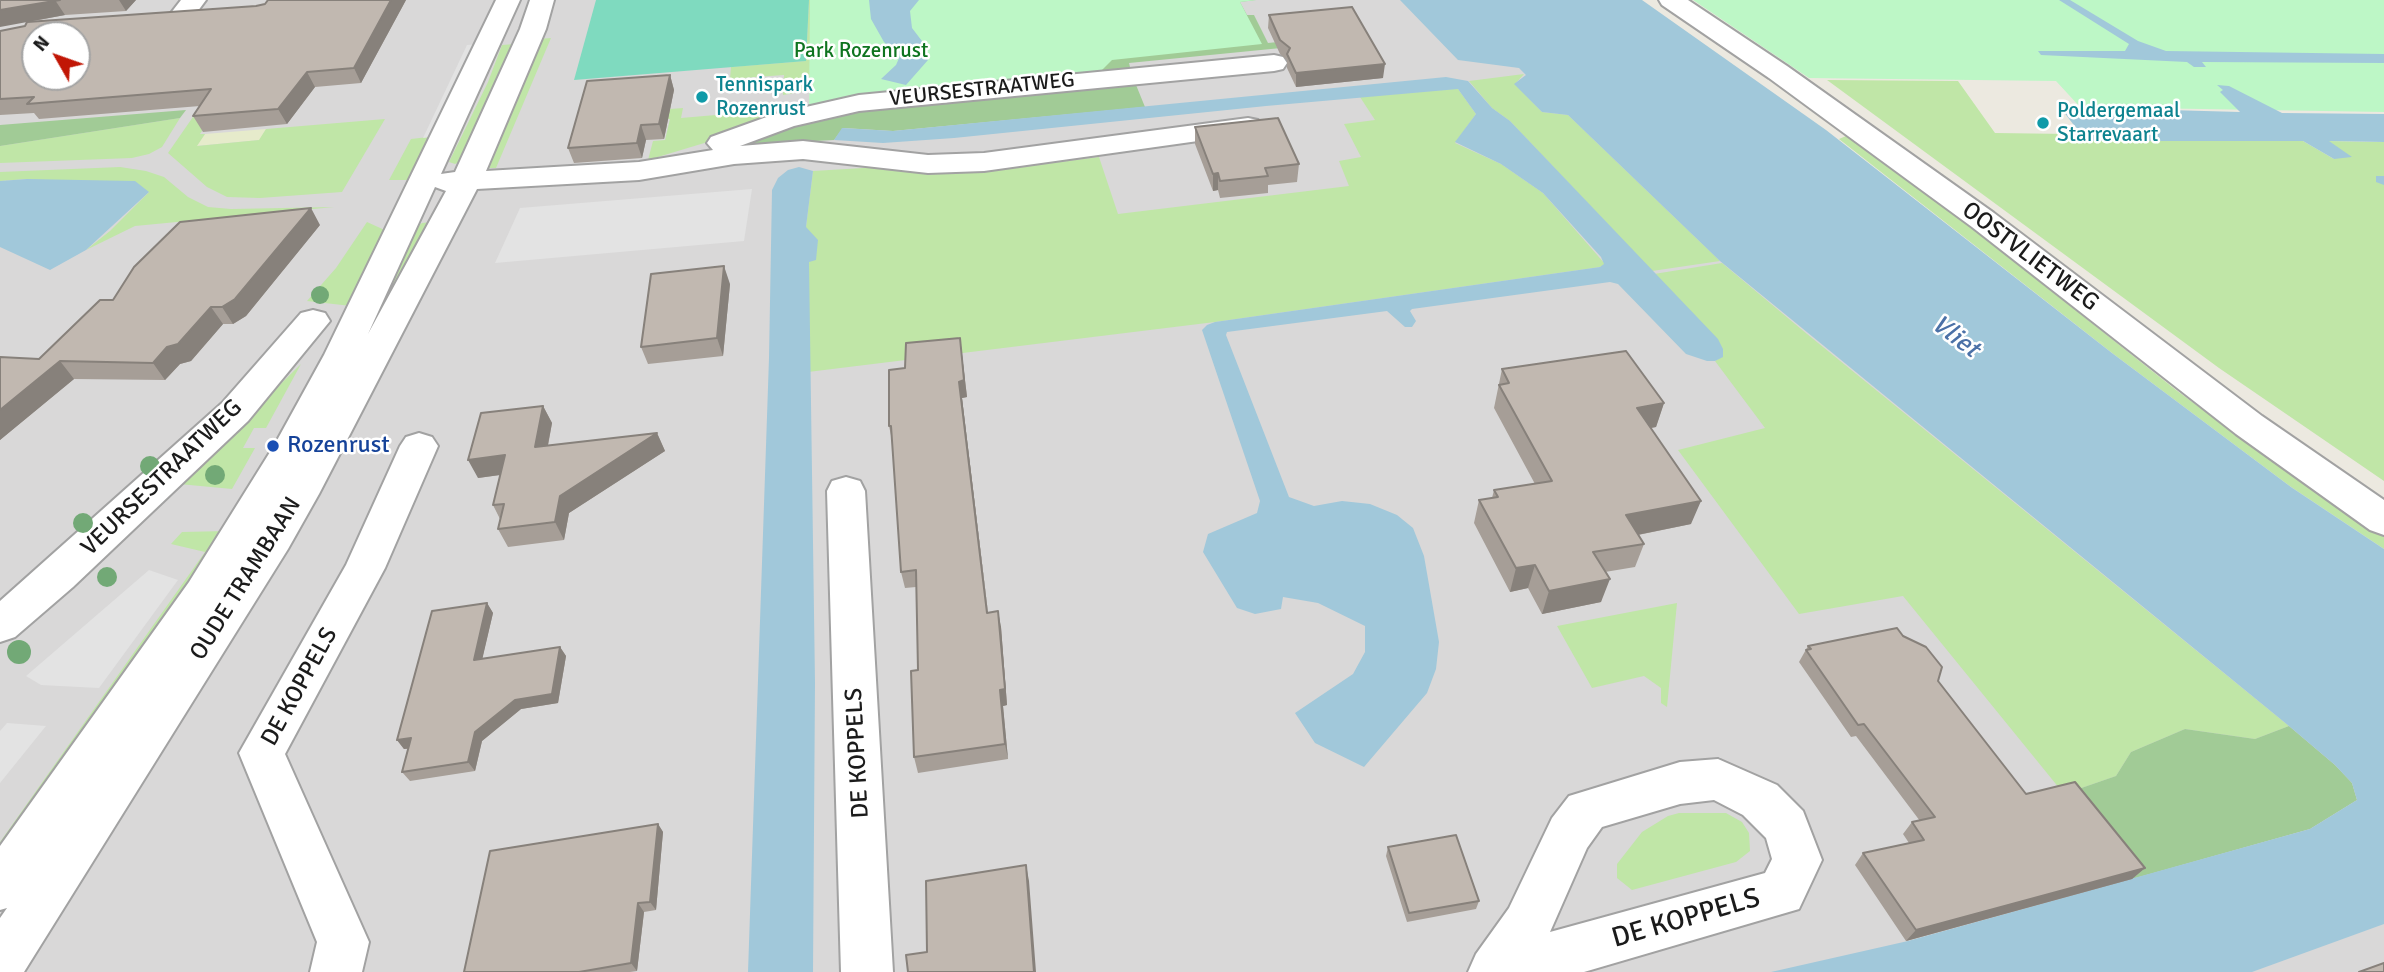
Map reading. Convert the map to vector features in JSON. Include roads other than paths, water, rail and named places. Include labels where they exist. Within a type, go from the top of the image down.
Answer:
[{"type":"street","points":[[508,0],[423,184],[639,171],[734,155],[803,150],[928,164],[984,162],[1270,123]]},
{"type":"street","points":[[467,180],[533,29],[542,0]]},
{"type":"street","name":"OOSTVLIETWEG","points":[[1671,0],[1778,72],[1972,213],[2249,425],[2384,520]]},
{"type":"street","points":[[155,20],[194,11]]},
{"type":"street","name":"VEURSESTRAATWEG","points":[[705,162],[721,142],[785,120],[859,103],[1274,63]]},
{"type":"street","name":"OUDE TRAMBAAN","points":[[0,964],[274,538],[467,180]]},
{"type":"street","name":"OUDE TRAMBAAN","points":[[0,887],[204,593],[251,518],[341,355],[423,184]]},
{"type":"street","name":"VEURSESTRAATWEG","points":[[0,625],[58,576],[235,412],[313,321]]},
{"type":"street","name":"DE KOPPELS","points":[[336,972],[343,942],[262,753],[365,569],[419,446]]},
{"type":"street","name":"DE KOPPELS","points":[[846,491],[867,972]]},
{"type":"street","name":"DE KOPPELS","points":[[1718,779],[1760,800],[1786,826],[1797,860],[1781,892],[1495,972],[1527,925],[1569,833],[1586,811],[1680,783],[1718,779]]},
{"type":"water","points":[[869,0],[919,0],[910,11],[912,28],[925,45],[928,60],[906,85],[881,79],[896,65],[900,56],[884,42],[871,19]]},
{"type":"water","name":"Vliet","points":[[1400,0],[1642,0],[1826,130],[2112,353],[2291,487],[2384,549],[2384,924],[2252,972],[1771,972],[1908,941],[2310,829],[2357,800],[2352,783],[2289,726],[1720,261],[1568,115],[1542,112],[1514,84],[1526,75],[1519,68],[1458,60]]},
{"type":"water","points":[[2059,0],[2070,0],[2138,41],[2166,51],[2384,54],[2384,63],[2202,62],[2206,67],[2194,67],[2187,62],[2041,55],[2038,51],[2125,51],[2129,44]]},
{"type":"water","points":[[1446,77],[1468,81],[1492,108],[1510,121],[1718,339],[1723,349],[1723,357],[1707,361],[1686,354],[1618,284],[1610,282],[1412,309],[1410,311],[1416,321],[1412,327],[1405,327],[1387,311],[1227,332],[1289,497],[1314,506],[1342,501],[1370,504],[1397,515],[1413,528],[1424,556],[1439,642],[1436,669],[1427,693],[1364,767],[1315,743],[1295,713],[1353,674],[1365,652],[1365,626],[1318,603],[1283,597],[1281,609],[1255,614],[1237,608],[1203,552],[1208,534],[1257,513],[1260,501],[1202,330],[1215,322],[1600,267],[1604,264],[1601,257],[1543,193],[1501,164],[1455,142],[1476,114],[1458,89],[954,138],[883,143],[834,140],[842,128],[893,131]]},
{"type":"water","points":[[2217,85],[2229,86],[2282,113],[2384,114],[2384,142],[2329,141],[2352,157],[2334,159],[2303,141],[2086,141],[2060,107],[2240,112],[2220,92],[2223,90]]},
{"type":"water","points":[[799,167],[813,171],[806,227],[818,240],[816,260],[809,262],[815,683],[813,972],[748,972],[769,358],[772,190],[778,178],[788,170]]},
{"type":"water","points":[[0,181],[135,181],[149,192],[86,250],[50,270],[0,247]]},
{"type":"place","name":"Tennispark Rozenrust","points":[[702,97]]},
{"type":"place","name":"Poldergemaal Starrevaart","points":[[2043,123]]},
{"type":"place","name":"Rozenrust","points":[[273,446]]},
{"type":"park label","name":"Park Rozenrust","points":[[861,51]]}]
